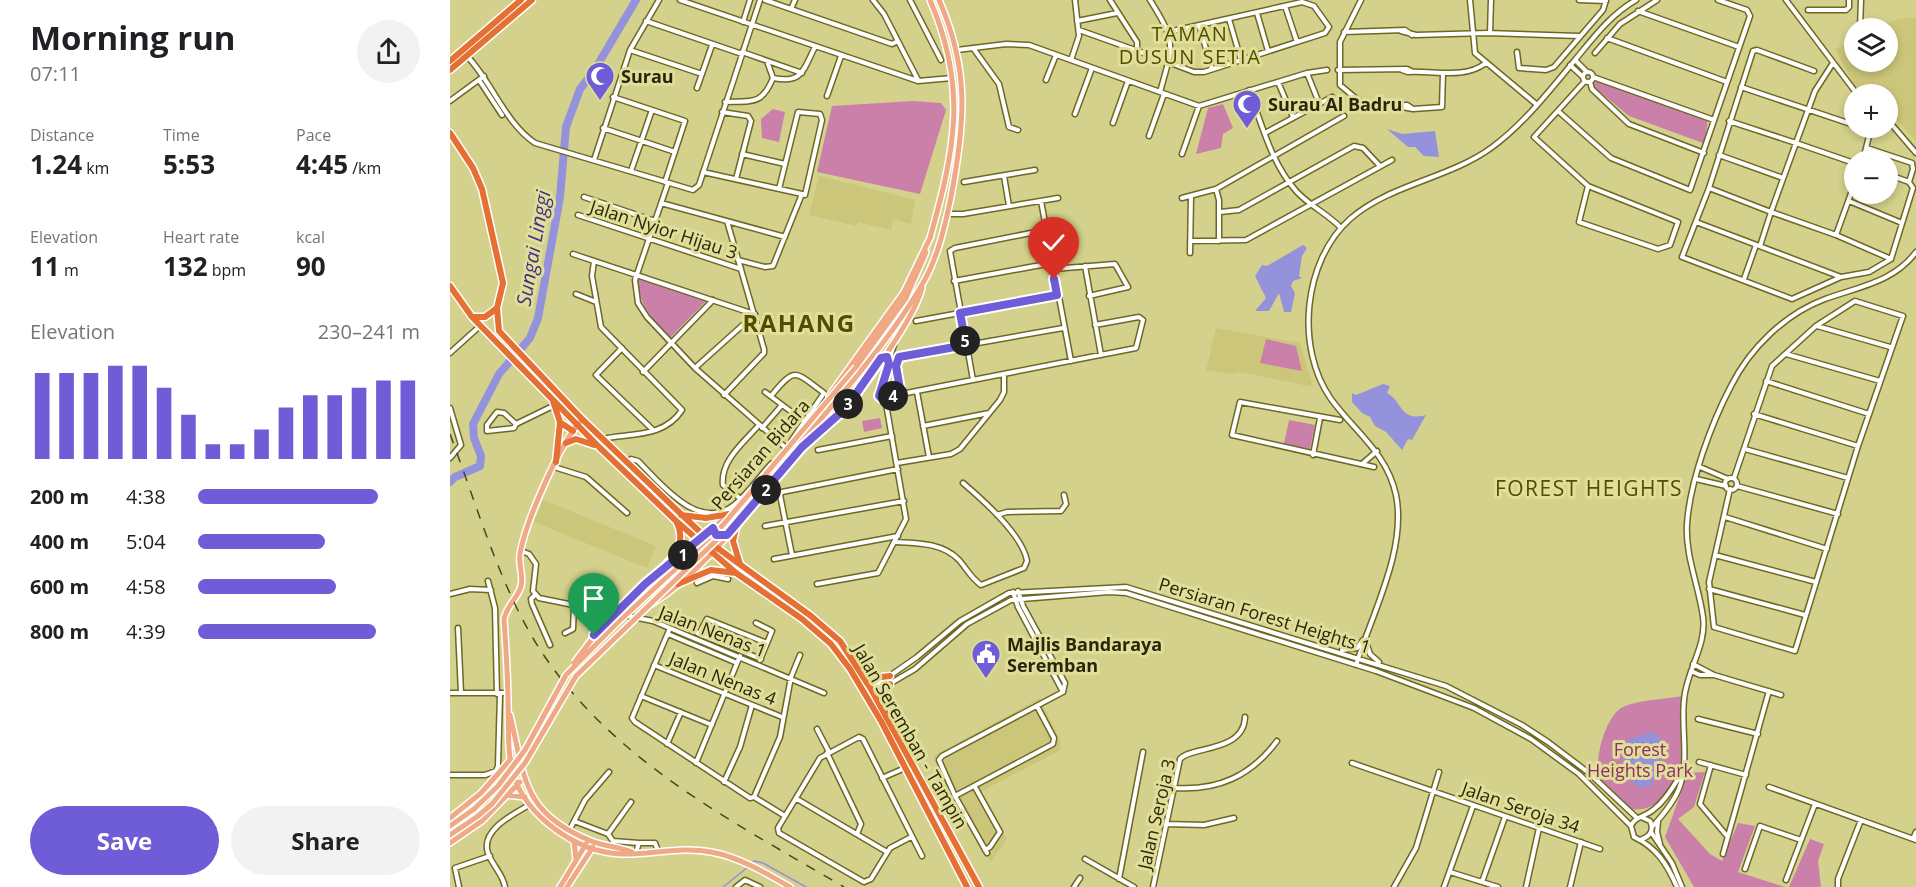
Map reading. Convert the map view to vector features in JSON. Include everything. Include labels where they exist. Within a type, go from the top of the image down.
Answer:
[{"type":"highway","points":[[450,61],[518,4],[532,0]]},
{"type":"highway","points":[[450,70],[518,4]]},
{"type":"highway","points":[[450,133],[473,168],[482,189],[502,283],[497,308],[497,325],[575,428]]},
{"type":"highway","points":[[450,286],[472,317],[499,343],[524,362]]},
{"type":"highway","points":[[472,317],[484,317],[497,308]]},
{"type":"highway","name":"Jalan Seremban - Tampin","points":[[524,362],[716,547],[828,630],[855,662],[979,887]]},
{"type":"highway","points":[[551,396],[560,422],[555,464]]},
{"type":"highway","points":[[560,422],[565,428],[575,428]]},
{"type":"highway","name":"Jalan Seremban - Tampin","points":[[575,428],[600,448],[698,541],[780,609],[819,633],[839,654],[858,682],[967,887]]},
{"type":"highway","points":[[566,443],[576,439],[600,448]]},
{"type":"highway","points":[[681,514],[706,518],[729,514]]},
{"type":"highway","points":[[645,584],[678,549],[680,532],[675,520]]},
{"type":"highway","points":[[736,524],[733,541],[742,567]]},
{"type":"highway","points":[[678,584],[711,570],[736,573]]},
{"type":"highway","points":[[855,662],[872,678],[890,676]]},
{"type":"highway","points":[[885,717],[885,696],[890,684]]},
{"type":"main road","points":[[930,0],[940,25],[953,78],[954,131],[931,236]]},
{"type":"main road","points":[[923,283],[936,254],[962,142],[963,96],[957,50],[939,0]]},
{"type":"main road","name":"Persiaran Bidara","points":[[678,573],[747,499],[856,367],[906,298],[921,267],[931,236]]},
{"type":"main road","name":"Persiaran Bidara","points":[[566,675],[594,635],[645,584],[729,514],[828,397],[904,291],[931,236]]},
{"type":"main road","name":"Persiaran Bidara","points":[[678,573],[727,530],[821,419],[863,368],[923,283]]},
{"type":"main road","name":"Persiaran Bidara","points":[[646,608],[678,584],[716,547],[802,447],[846,408],[894,341],[919,300],[923,283]]},
{"type":"main road","points":[[582,419],[555,464],[520,550],[521,588],[508,606],[504,619],[508,737],[518,784],[530,804],[544,820],[574,841],[619,854],[711,851],[755,868],[789,887]]},
{"type":"main road","points":[[713,528],[716,535],[727,535]]},
{"type":"main road","points":[[681,556],[692,557],[695,567]]},
{"type":"main road","points":[[450,835],[492,804],[525,763],[576,676],[646,608],[678,573]]},
{"type":"main road","points":[[450,826],[474,809],[498,786],[525,750],[566,675],[616,624],[678,573]]},
{"type":"main road","points":[[508,708],[523,778],[543,810],[590,844]]},
{"type":"main road","points":[[450,818],[488,785],[517,753]]},
{"type":"main road","points":[[450,843],[482,821],[523,778]]},
{"type":"main road","points":[[488,785],[498,782],[504,785],[507,796]]},
{"type":"main road","points":[[507,796],[525,797]]},
{"type":"main road","points":[[574,841],[576,860]]},
{"type":"main road","points":[[560,887],[576,860],[590,844]]},
{"type":"main road","points":[[567,887],[590,844]]},
{"type":"street","points":[[594,160],[630,50],[659,0]]},
{"type":"street","points":[[680,0],[918,81],[953,78]]},
{"type":"street","points":[[743,22],[750,0]]},
{"type":"street","points":[[467,56],[484,76],[520,132],[548,148],[686,189],[696,189],[742,53],[763,0],[892,44],[898,41]]},
{"type":"street","points":[[791,9],[795,0]]},
{"type":"street","points":[[873,0],[884,14],[918,81]]},
{"type":"street","points":[[910,0],[941,60]]},
{"type":"street","points":[[1071,61],[1078,30],[1075,0]]},
{"type":"street","points":[[1110,0],[1137,42],[1137,50]]},
{"type":"street","points":[[1149,136],[1172,49],[1168,32],[1150,0]]},
{"type":"street","points":[[1361,0],[1343,32],[1338,50],[1338,70],[1342,88],[1359,104],[1365,106],[1407,105],[1413,109],[1442,107],[1443,73]]},
{"type":"street","points":[[1470,0],[1475,53],[1536,104]]},
{"type":"street","points":[[1488,33],[1491,0]]},
{"type":"street","points":[[1517,52],[1520,68],[1546,70],[1554,67],[1603,10],[1606,1],[1579,0]]},
{"type":"street","points":[[1356,665],[1394,552],[1398,524],[1393,484],[1377,451],[1332,399],[1317,370],[1312,351],[1310,312],[1312,287],[1324,256],[1341,228],[1372,204],[1482,154],[1510,133],[1611,18],[1636,0]]},
{"type":"street","points":[[1595,53],[1607,38],[1638,11],[1657,0]]},
{"type":"street","points":[[1558,111],[1611,159],[1690,190],[1750,16],[1747,10],[1718,0]]},
{"type":"street","points":[[1786,0],[1794,7],[1849,84]]},
{"type":"street","points":[[1808,10],[1846,10],[1849,7],[1849,0]]},
{"type":"street","points":[[1860,18],[1861,0]]},
{"type":"street","points":[[1168,32],[1303,1],[1314,6],[1329,27],[1329,31],[1212,69],[1194,72],[1168,62]]},
{"type":"street","points":[[1286,6],[1297,42]]},
{"type":"street","points":[[1638,11],[1739,47]]},
{"type":"street","points":[[1077,21],[1117,13]]},
{"type":"street","points":[[1257,13],[1268,51]]},
{"type":"street","points":[[1229,19],[1241,60]]},
{"type":"street","points":[[646,21],[712,45],[802,73]]},
{"type":"street","points":[[1199,25],[1212,69]]},
{"type":"street","points":[[1078,30],[1149,55]]},
{"type":"street","points":[[1343,32],[1401,31],[1412,35],[1488,33],[1579,36]]},
{"type":"street","points":[[1607,38],[1727,82]]},
{"type":"street","points":[[957,50],[1006,44],[1029,45],[1199,106],[1307,73],[1327,70]]},
{"type":"street","points":[[697,88],[712,45]]},
{"type":"street","points":[[773,78],[790,81],[802,73],[815,47]]},
{"type":"street","points":[[973,48],[999,84],[1009,127],[1018,130]]},
{"type":"street","points":[[630,50],[702,74]]},
{"type":"street","points":[[1814,71],[1755,50],[1740,87],[1709,189],[1682,257],[1792,298],[1841,277],[1869,272],[1892,259],[1913,188],[1909,182],[1898,178]]},
{"type":"street","points":[[1046,80],[1056,55]]},
{"type":"street","points":[[827,96],[841,56]]},
{"type":"street","points":[[1575,60],[1593,77],[1714,120]]},
{"type":"street","points":[[725,102],[757,100],[766,95],[773,78],[767,61]]},
{"type":"street","points":[[1338,70],[1468,72],[1486,63]]},
{"type":"street","points":[[1744,279],[1808,109],[1822,76],[1833,63]]},
{"type":"street","points":[[1570,65],[1590,82]]},
{"type":"street","points":[[1075,114],[1092,68]]},
{"type":"street","points":[[1587,72],[1558,111],[1534,137],[1588,186],[1678,222],[1670,245],[1658,249],[1579,222],[1588,186]]},
{"type":"street","points":[[1307,73],[1319,103]]},
{"type":"street","points":[[450,101],[484,76]]},
{"type":"street","points":[[1593,77],[1590,82],[1592,89],[1629,124],[1704,153]]},
{"type":"street","points":[[479,80],[502,115]]},
{"type":"street","points":[[1113,123],[1128,81]]},
{"type":"street","points":[[1278,82],[1293,117]]},
{"type":"street","points":[[1740,87],[1844,122]]},
{"type":"street","points":[[1249,90],[1274,157],[1290,183],[1298,194],[1330,215],[1341,228]]},
{"type":"street","points":[[613,97],[685,121],[637,275],[638,303],[671,344],[695,368],[786,448]]},
{"type":"street","points":[[1265,133],[1332,97]]},
{"type":"street","points":[[1182,154],[1199,106]]},
{"type":"street","points":[[631,171],[652,110]]},
{"type":"street","points":[[722,112],[750,119],[736,179]]},
{"type":"street","points":[[738,260],[772,267],[803,195],[822,120],[820,114],[798,112],[780,189]]},
{"type":"street","points":[[1182,198],[1216,189],[1344,117]]},
{"type":"street","points":[[1729,121],[1844,160]]},
{"type":"street","points":[[603,128],[675,152]]},
{"type":"street","points":[[1898,132],[1916,153]]},
{"type":"street","points":[[1869,138],[1868,148],[1912,163],[1913,170],[1909,182]]},
{"type":"street","points":[[1220,212],[1237,211],[1354,146],[1363,148],[1379,165]]},
{"type":"street","points":[[742,154],[785,164]]},
{"type":"street","points":[[1719,155],[1783,178]]},
{"type":"street","points":[[1190,240],[1245,240],[1379,165],[1392,160]]},
{"type":"street","points":[[964,182],[1035,170]]},
{"type":"street","points":[[703,171],[803,195]]},
{"type":"street","points":[[1004,176],[1009,206]]},
{"type":"street","points":[[1216,189],[1220,212],[1220,241]]},
{"type":"street","points":[[1709,189],[1836,235],[1892,259]]},
{"type":"street","points":[[1190,253],[1191,196]]},
{"type":"street","points":[[584,197],[655,220]]},
{"type":"street","points":[[948,210],[950,214],[955,214],[1058,198]]},
{"type":"street","points":[[1041,201],[1071,361]]},
{"type":"street","points":[[661,202],[785,237]]},
{"type":"street","points":[[1836,235],[1847,204]]},
{"type":"street","points":[[1855,204],[1902,223]]},
{"type":"street","name":"Jalan Nyior Hijau 3","points":[[578,215],[741,269]]},
{"type":"street","points":[[724,395],[764,353],[755,314],[727,221]]},
{"type":"street","points":[[1696,222],[1841,277]]},
{"type":"street","points":[[973,380],[950,254],[955,248],[1046,230]]},
{"type":"street","points":[[1642,839],[1651,832],[1680,785],[1683,765],[1684,698],[1704,630],[1687,537],[1689,505],[1700,467],[1732,384],[1768,336],[1806,308],[1892,275],[1907,264],[1916,252]]},
{"type":"street","points":[[573,254],[755,314]]},
{"type":"street","points":[[594,261],[592,276],[601,327],[682,410],[668,423],[645,435],[603,440]]},
{"type":"street","points":[[1052,269],[1113,262],[1128,287],[1089,296]]},
{"type":"street","points":[[954,280],[1052,263]]},
{"type":"street","points":[[1085,266],[1101,355]]},
{"type":"street","points":[[576,294],[596,302]]},
{"type":"street","points":[[916,321],[1057,295]]},
{"type":"street","points":[[643,372],[713,300]]},
{"type":"street","points":[[1728,479],[1725,517],[1709,589],[1714,627],[1795,651],[1858,446],[1890,347],[1903,316],[1855,301],[1816,326],[1772,366],[1734,478],[1737,486]]},
{"type":"street","points":[[695,368],[755,314]]},
{"type":"street","points":[[894,341],[889,364],[878,391],[879,396],[885,398],[1136,348],[1141,317],[1095,325]]},
{"type":"street","points":[[450,353],[481,325]]},
{"type":"street","points":[[1816,326],[1890,347]]},
{"type":"street","points":[[901,395],[896,366],[899,357],[1063,328]]},
{"type":"street","points":[[622,348],[596,375],[653,430]]},
{"type":"street","points":[[1785,353],[1880,381]]},
{"type":"street","points":[[881,358],[887,357],[889,364]]},
{"type":"street","points":[[626,462],[631,459],[638,461],[679,501],[697,511],[722,510],[734,506],[786,448],[824,394],[800,375],[793,374],[788,376],[771,396]]},
{"type":"street","points":[[897,463],[957,452],[1004,393],[1004,374]]},
{"type":"street","points":[[1766,381],[1869,414]]},
{"type":"street","points":[[765,392],[805,422]]},
{"type":"street","points":[[917,392],[929,457]]},
{"type":"street","points":[[817,584],[878,573],[906,519],[885,398]]},
{"type":"street","points":[[1340,420],[1240,402],[1232,434],[1234,437],[1374,467]]},
{"type":"street","points":[[516,424],[504,414],[497,412],[487,425],[487,430],[511,429],[516,424],[555,405]]},
{"type":"street","points":[[742,499],[723,486],[723,473],[729,460],[782,405]]},
{"type":"street","points":[[450,408],[461,445],[450,458]]},
{"type":"street","points":[[923,426],[989,414]]},
{"type":"street","points":[[1754,414],[1858,446]]},
{"type":"street","points":[[1313,455],[1320,418]]},
{"type":"street","points":[[818,450],[892,436]]},
{"type":"street","points":[[1745,449],[1849,478]]},
{"type":"street","points":[[1362,464],[1377,451]]},
{"type":"street","points":[[555,464],[586,477],[627,513]]},
{"type":"street","points":[[1700,467],[1728,479],[1734,478]]},
{"type":"street","points":[[792,555],[780,495],[786,490],[898,469]]},
{"type":"street","points":[[1696,479],[1728,488],[1737,486],[1838,514]]},
{"type":"street","points":[[896,542],[923,543],[946,550],[979,584],[985,585],[1024,568],[1027,564],[1026,554],[990,505],[963,483]]},
{"type":"street","points":[[997,515],[1007,512],[1061,511],[1066,504],[1064,495]]},
{"type":"street","points":[[765,526],[904,501]]},
{"type":"street","points":[[1725,517],[1827,549]]},
{"type":"street","points":[[774,559],[899,536]]},
{"type":"street","points":[[520,550],[529,554],[536,564],[535,595],[531,599],[550,645]]},
{"type":"street","points":[[1715,555],[1816,582]]},
{"type":"street","points":[[697,583],[713,576],[728,579]]},
{"type":"street","points":[[450,775],[485,775],[496,771],[498,766],[495,608],[488,581]]},
{"type":"street","name":"Persiaran Forest Heights 1","points":[[872,691],[960,621],[1015,591],[1126,586],[1385,665],[1446,686],[1532,731],[1582,768],[1640,818]]},
{"type":"street","points":[[450,594],[470,589],[491,590]]},
{"type":"street","points":[[1709,589],[1805,615]]},
{"type":"street","points":[[975,787],[1000,832],[986,851],[939,765],[942,756],[1064,692],[1065,683],[1020,606],[1015,591]]},
{"type":"street","name":"Persiaran Forest Heights 1","points":[[872,691],[890,684],[925,661],[967,624],[1006,602],[1028,597],[1126,593],[1356,665],[1450,698],[1531,739],[1580,774],[1630,826]]},
{"type":"street","name":"Jalan Nenas 1","points":[[535,595],[544,600],[658,623],[740,656],[760,661],[824,693]]},
{"type":"street","points":[[1020,606],[1028,597]]},
{"type":"street","points":[[1006,602],[1020,606]]},
{"type":"street","points":[[565,633],[573,629],[574,605]]},
{"type":"street","points":[[658,623],[663,616],[671,616],[699,634],[760,661],[771,629],[756,623]]},
{"type":"street","points":[[699,634],[707,619],[767,643]]},
{"type":"street","points":[[458,628],[461,693]]},
{"type":"street","points":[[670,628],[632,718],[747,798],[754,797],[785,816]]},
{"type":"street","points":[[690,635],[693,630]]},
{"type":"street","points":[[668,634],[737,663]]},
{"type":"street","points":[[1335,650],[1349,651],[1357,648],[1366,638]]},
{"type":"street","points":[[1366,638],[1370,654],[1385,665]]},
{"type":"street","points":[[754,797],[780,737],[791,677],[800,655]]},
{"type":"street","points":[[696,763],[740,656]]},
{"type":"street","points":[[1693,664],[1714,675],[1781,695]]},
{"type":"street","name":"Jalan Nenas 4","points":[[654,665],[782,717]]},
{"type":"street","points":[[496,669],[507,668]]},
{"type":"street","points":[[1691,671],[1700,675],[1714,675]]},
{"type":"street","points":[[1723,854],[1769,691]]},
{"type":"street","points":[[450,693],[508,693]]},
{"type":"street","points":[[640,696],[712,725]]},
{"type":"street","points":[[724,782],[740,747],[752,705]]},
{"type":"street","points":[[955,796],[1053,744],[1054,738],[1037,706]]},
{"type":"street","points":[[668,744],[681,712]]},
{"type":"street","name":"Jalan Seroja 3","points":[[1153,887],[1182,756],[1208,750],[1227,742],[1243,729],[1245,717]]},
{"type":"street","points":[[1698,719],[1758,734]]},
{"type":"street","points":[[818,729],[861,824],[857,834]]},
{"type":"street","points":[[498,737],[508,737]]},
{"type":"street","points":[[911,837],[887,852],[866,882],[779,832],[778,828],[820,758],[859,737],[863,739],[922,856]]},
{"type":"street","points":[[1174,788],[1198,789],[1226,783],[1257,764],[1277,741]]},
{"type":"street","points":[[1119,879],[1143,752]]},
{"type":"street","points":[[1699,762],[1746,775]]},
{"type":"street","name":"Jalan Seroja 34","points":[[1352,763],[1599,849]]},
{"type":"street","points":[[1711,765],[1700,804],[1728,837]]},
{"type":"street","points":[[882,778],[905,768]]},
{"type":"street","points":[[569,831],[585,800],[609,772]]},
{"type":"street","points":[[1394,887],[1416,848],[1439,772]]},
{"type":"street","points":[[1677,887],[1662,858],[1642,839],[1634,837],[1630,826],[1663,801],[1682,772]]},
{"type":"street","points":[[1769,787],[1915,840],[1916,832]]},
{"type":"street","points":[[797,799],[887,852]]},
{"type":"street","points":[[608,834],[632,802]]},
{"type":"street","points":[[505,887],[504,880],[490,856],[487,845],[495,829],[530,804]]},
{"type":"street","points":[[1786,880],[1815,804]]},
{"type":"street","points":[[1444,887],[1473,806]]},
{"type":"street","points":[[1482,882],[1505,817]]},
{"type":"street","points":[[1166,824],[1204,825],[1234,818]]},
{"type":"street","points":[[1640,818],[1648,819],[1652,827]]},
{"type":"street","points":[[1659,819],[1657,832],[1662,849]]},
{"type":"street","points":[[1838,887],[1838,879],[1861,820]]},
{"type":"street","points":[[574,821],[608,834],[613,841],[653,842],[657,845],[658,851]]},
{"type":"street","points":[[1745,869],[1758,827],[1764,826],[1801,840]]},
{"type":"street","points":[[1526,887],[1539,828]]},
{"type":"street","points":[[1651,832],[1672,863],[1682,887]]},
{"type":"street","points":[[1570,887],[1581,842]]},
{"type":"street","points":[[634,852],[639,843]]},
{"type":"street","points":[[459,887],[455,868],[490,856]]},
{"type":"street","points":[[1085,859],[1134,887]]},
{"type":"street","points":[[1450,872],[1498,887]]},
{"type":"street","points":[[1074,887],[1080,878]]},
{"type":"street","points":[[736,887],[742,880],[760,887]]},
{"type":"shaded area","points":[[1916,17],[1916,141],[1898,121],[1898,84],[1853,84],[1847,72],[1898,72],[1898,19]]},
{"type":"shaded area","points":[[1844,45],[1844,66],[1835,49]]},
{"type":"shaded area","points":[[1387,129],[1402,134],[1435,131],[1439,157],[1424,156],[1415,147],[1408,147]]},
{"type":"shaded area","points":[[819,176],[915,200],[911,224],[893,219],[891,230],[858,222],[856,226],[809,215]]},
{"type":"shaded area","points":[[1303,245],[1307,248],[1302,256],[1299,276],[1302,278],[1293,281],[1291,286],[1295,293],[1291,312],[1284,312],[1279,293],[1269,311],[1255,311],[1266,298],[1255,276],[1262,265],[1267,266]]},
{"type":"shaded area","points":[[1216,328],[1300,343],[1313,387],[1240,372],[1231,374],[1206,370]]},
{"type":"shaded area","points":[[1383,384],[1390,386],[1387,393],[1406,413],[1411,416],[1426,415],[1412,440],[1408,439],[1402,450],[1386,432],[1375,426],[1370,417],[1362,413],[1352,402],[1352,393],[1356,395]]},
{"type":"shaded area","points":[[543,500],[656,546],[647,568],[534,522]]},
{"type":"shaded area","points":[[1040,698],[1061,742],[1059,751],[980,792],[1007,839],[991,862],[966,823],[933,756]]},
{"type":"shaded area","points":[[1654,732],[1660,738],[1661,763],[1651,786],[1640,788],[1644,783],[1639,788],[1623,772],[1622,753],[1629,739]]},
{"type":"green space","points":[[1598,81],[1708,118],[1705,141],[1703,143],[1629,116],[1594,87],[1594,82]]},
{"type":"green space","points":[[913,101],[941,103],[946,110],[920,194],[817,172],[832,106]]},
{"type":"green space","points":[[1223,104],[1233,128],[1223,134],[1221,148],[1196,154],[1208,108]]},
{"type":"green space","points":[[773,109],[785,112],[779,142],[762,138],[761,119]]},
{"type":"green space","points":[[637,278],[706,301],[670,338],[643,304]]},
{"type":"green space","points":[[1266,339],[1296,346],[1302,371],[1260,363]]},
{"type":"green space","points":[[880,418],[882,428],[864,432],[862,421]]},
{"type":"green space","points":[[1289,420],[1315,425],[1309,454],[1283,448]]},
{"type":"green space","name":"Forest Heights Park","points":[[1683,696],[1682,756],[1676,780],[1667,794],[1654,805],[1631,809],[1601,779],[1598,762],[1606,729],[1617,711],[1623,707],[1644,701]]},
{"type":"green space","points":[[1705,772],[1694,807],[1678,819],[1710,854],[1722,861],[1738,823],[1755,826],[1738,872],[1785,887],[1694,887],[1665,837],[1688,773]]},
{"type":"green space","points":[[1810,839],[1824,844],[1818,861],[1821,887],[1789,887]]},
{"type":"waterway","name":"Sungai Linggi","points":[[450,482],[455,477],[480,466],[481,456],[474,438],[473,424],[499,374],[530,338],[538,318],[560,197],[566,127],[580,89],[594,71],[636,0]]},
{"type":"waterway","points":[[751,864],[754,861],[763,863],[806,887]]},
{"type":"waterway","points":[[723,887],[748,867]]},
{"type":"railway","points":[[450,434],[512,599],[539,648],[568,688],[602,724],[638,756],[677,785],[759,838],[844,887]]},
{"type":"place","name":"Surau","points":[[600,102]]},
{"type":"place","name":"Surau Al Badru","points":[[1247,130]]},
{"type":"place","name":"Majlis Bandaraya Seremban","points":[[986,680]]},
{"type":"district","name":"TAMAN DUSUN SETIA","points":[[1190,44]]},
{"type":"district","name":"RAHANG","points":[[799,322]]},
{"type":"district","name":"FOREST HEIGHTS","points":[[1589,488]]},
{"type":"route","points":[[594,635],[645,584],[713,528],[716,535],[727,535],[802,447],[846,408],[881,358],[887,357],[889,364],[878,391],[879,396],[881,398],[901,395],[896,366],[896,360],[899,357],[966,345],[960,313],[1057,295],[1054,279]]}]
